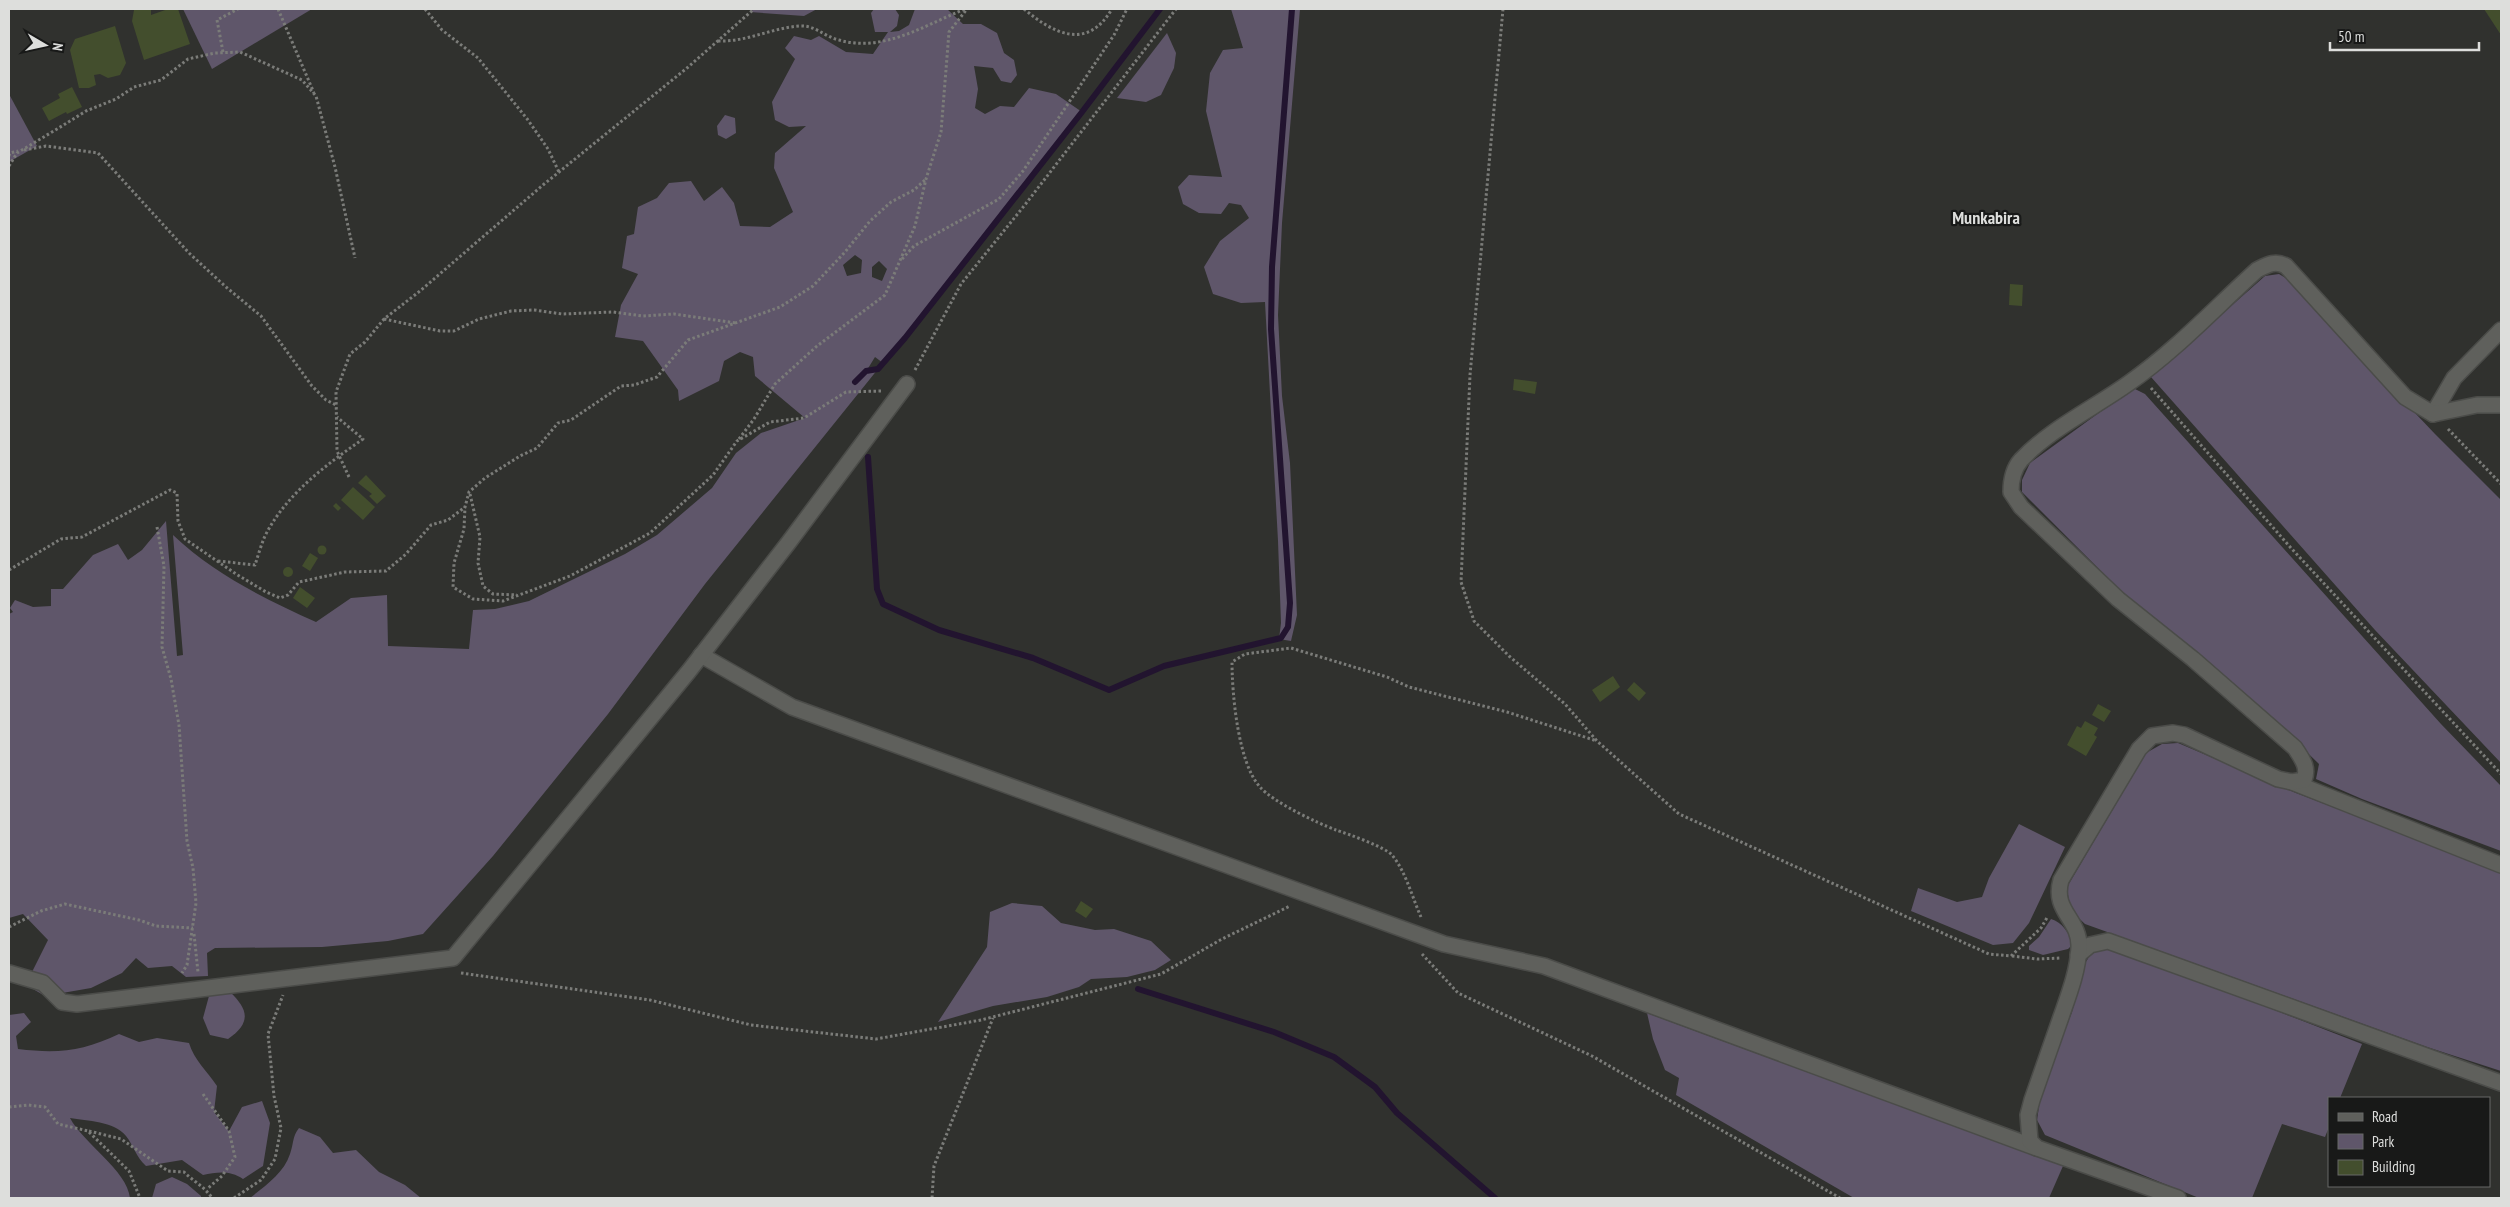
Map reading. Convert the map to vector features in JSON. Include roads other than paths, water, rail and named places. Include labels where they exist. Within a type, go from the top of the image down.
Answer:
[{"type":"street","points":[[2292,782],[2304,780],[2306,775],[2304,762],[2295,748],[2193,660],[2118,599],[2020,507],[2011,492],[2012,476],[2020,461],[2044,441],[2139,375],[2257,270],[2270,264],[2280,263],[2286,266],[2405,396],[2434,414],[2477,405],[2501,405]]},
{"type":"street","points":[[2434,414],[2454,378],[2501,330]]},
{"type":"street","points":[[9,973],[43,983],[62,1002],[77,1004],[195,984],[290,978],[453,958],[701,655],[904,388]]},
{"type":"street","points":[[701,655],[792,707],[1432,940],[1544,966],[2178,1198]]},
{"type":"street","points":[[2037,1148],[2030,1140],[2028,1116],[2076,972],[2078,955],[2077,931],[2064,911],[2059,899],[2061,880],[2139,749],[2152,736],[2173,732],[2184,735],[2270,775],[2292,782],[2501,866]]},
{"type":"street","points":[[2078,955],[2090,945],[2108,941],[2501,1083]]},
{"type":"waterway","points":[[855,382],[866,371],[878,369],[905,338],[1160,9]]},
{"type":"waterway","points":[[868,457],[877,589],[883,604],[939,630],[1033,658],[1109,690],[1164,666],[1281,638],[1288,627],[1290,603],[1271,329],[1272,267],[1292,9]]},
{"type":"waterway","points":[[1138,989],[1274,1032],[1334,1057],[1375,1087],[1397,1113],[1495,1198]]},
{"type":"district","name":"Munkabira","points":[[1986,218]]}]
